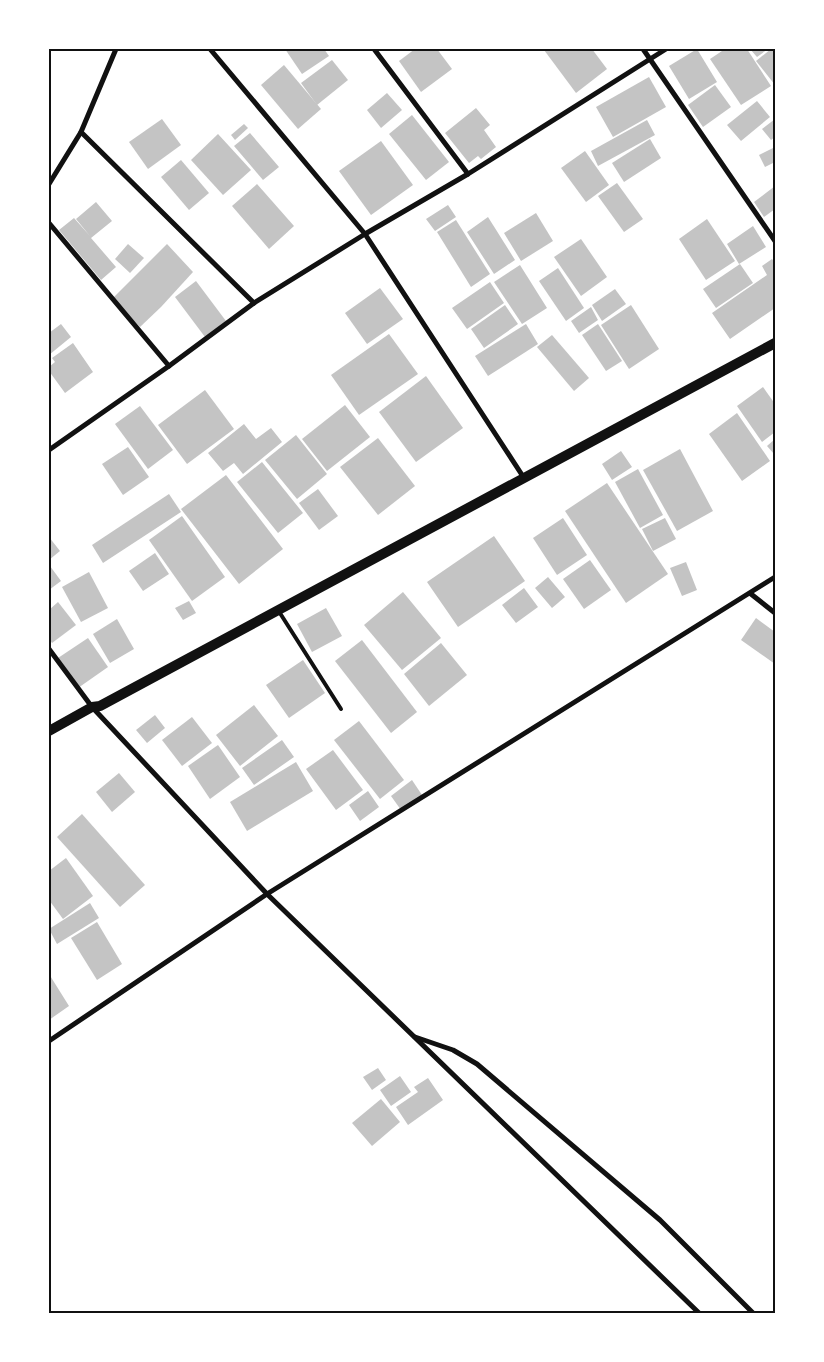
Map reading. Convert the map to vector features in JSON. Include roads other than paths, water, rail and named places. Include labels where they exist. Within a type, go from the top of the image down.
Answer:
[{"type":"main road","points":[[49,731],[92,707],[100,706],[775,343]]},
{"type":"street","points":[[49,184],[81,132],[116,49]]},
{"type":"street","points":[[210,49],[365,234],[524,478]]},
{"type":"street","points":[[374,49],[468,174]]},
{"type":"street","points":[[643,49],[775,242]]},
{"type":"street","points":[[49,450],[169,366],[254,303],[365,234],[468,174],[666,49]]},
{"type":"street","points":[[81,132],[254,303]]},
{"type":"street","points":[[49,223],[169,366]]},
{"type":"street","points":[[49,1041],[267,894],[751,594],[775,577]]},
{"type":"street","points":[[751,594],[775,613]]},
{"type":"street","points":[[49,650],[92,707],[267,894],[699,1313]]},
{"type":"street","points":[[413,1036],[454,1050],[477,1064],[660,1220],[753,1313]]},
{"type":"lane","points":[[278,610],[341,709]]}]
